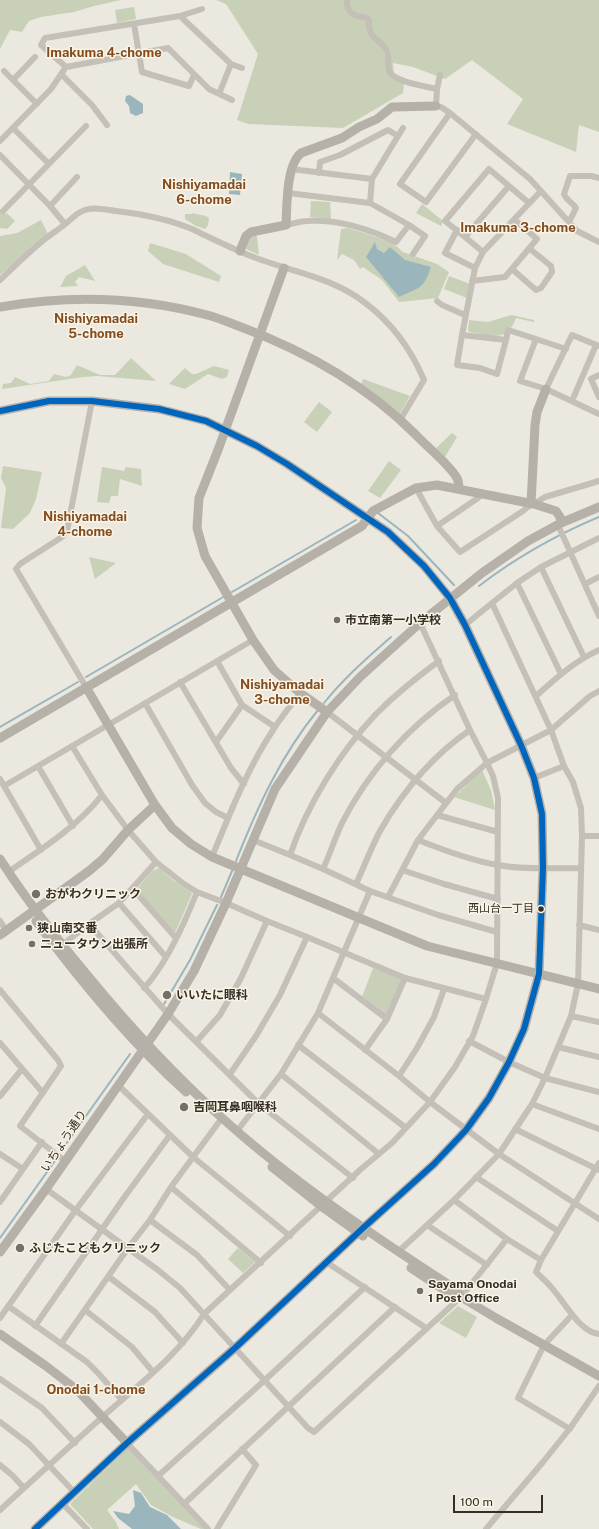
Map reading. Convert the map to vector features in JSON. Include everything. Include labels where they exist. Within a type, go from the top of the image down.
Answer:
[{"type":"street","points":[[347,0],[346,6],[350,13],[367,18],[370,32],[375,40],[387,51],[389,58],[388,70],[391,75],[400,80],[437,89]]},
{"type":"street","points":[[66,67],[41,46],[45,38],[180,16],[202,9]]},
{"type":"street","points":[[180,16],[231,64],[242,68]]},
{"type":"street","points":[[134,24],[142,72],[189,86],[194,74]]},
{"type":"street","points":[[0,141],[51,89],[66,67],[139,53],[168,48],[209,89],[232,100]]},
{"type":"street","points":[[13,80],[34,57]]},
{"type":"street","points":[[219,94],[231,64]]},
{"type":"street","points":[[4,71],[37,104]]},
{"type":"street","points":[[61,74],[92,105],[107,124]]},
{"type":"street","points":[[436,106],[440,75]]},
{"type":"street","points":[[286,225],[291,169],[297,156],[342,138],[358,127],[377,119],[392,107],[436,106],[441,107],[450,113],[530,179],[577,231],[599,242]]},
{"type":"street","points":[[450,113],[400,184],[426,202],[476,134]]},
{"type":"street","points":[[3,211],[86,126]]},
{"type":"street","points":[[13,128],[49,164]]},
{"type":"street","points":[[370,203],[372,179],[403,128]]},
{"type":"street","points":[[319,173],[320,162],[340,155],[388,130],[398,136]]},
{"type":"street","points":[[0,155],[66,224]]},
{"type":"street","points":[[291,169],[372,179]]},
{"type":"street","points":[[483,252],[445,221],[489,169],[529,203]]},
{"type":"street","points":[[569,222],[576,208],[572,202],[565,198],[564,194],[570,176],[591,176],[599,178]]},
{"type":"street","points":[[50,206],[77,177]]},
{"type":"street","points":[[465,237],[509,186]]},
{"type":"street","points":[[541,191],[483,252],[475,268],[465,315],[457,365],[480,368],[497,374],[508,330],[566,349]]},
{"type":"street","points":[[288,193],[370,203],[409,225],[425,236],[413,254]]},
{"type":"street","points":[[0,280],[44,240],[66,224],[76,214],[92,208],[159,218],[191,229],[240,251],[284,268],[318,277],[347,290],[365,302],[376,312],[406,345],[424,380],[400,420]]},
{"type":"street","points":[[240,251],[246,236],[251,232],[306,220],[353,225],[396,242],[409,225]]},
{"type":"street","points":[[472,282],[505,277],[538,239],[515,220]]},
{"type":"street","points":[[457,230],[445,253],[475,268]]},
{"type":"street","points":[[512,269],[536,290],[541,288],[552,272],[551,266],[530,249]]},
{"type":"street","points":[[284,268],[199,498],[197,528],[206,556],[253,640],[274,670],[300,693],[358,735],[446,803]]},
{"type":"street","points":[[0,307],[47,301],[91,299],[152,304],[208,315],[260,334],[310,358],[357,385],[400,420],[456,477],[459,490]]},
{"type":"street","points":[[437,301],[442,305],[465,315]]},
{"type":"street","points":[[532,504],[536,412],[572,334],[598,345],[572,401]]},
{"type":"street","points":[[462,335],[506,340]]},
{"type":"street","points":[[536,339],[520,381],[546,389],[599,414]]},
{"type":"street","points":[[591,379],[599,374]]},
{"type":"street","points":[[584,376],[591,379],[599,397]]},
{"type":"street","points":[[0,411],[49,401],[92,401],[159,409],[206,421],[257,446],[281,460],[388,532],[424,566],[450,598],[465,625],[521,745],[534,778],[542,814],[543,868],[539,974],[524,1029],[509,1062],[489,1098],[466,1130],[434,1164],[360,1230],[235,1348],[127,1443],[35,1529]]},
{"type":"street","points":[[92,401],[67,531],[62,537],[20,564],[16,569],[155,805],[172,828],[191,844],[212,857],[427,946],[599,989]]},
{"type":"street","points":[[416,488],[437,526],[460,552],[545,497],[599,480]]},
{"type":"street","points":[[0,738],[362,526],[373,511],[416,488],[437,485],[532,504],[556,511],[560,517],[561,529],[570,552],[599,616]]},
{"type":"street","points":[[437,526],[481,495]]},
{"type":"street","name":"いちょう通り","points":[[0,1252],[46,1189],[144,1046],[168,1014],[194,970],[226,903],[275,789],[327,712],[360,677],[420,623],[501,558],[528,541],[561,529],[599,507]]},
{"type":"street","points":[[465,625],[517,583],[542,567],[599,538]]},
{"type":"street","points":[[542,567],[584,657]]},
{"type":"street","points":[[585,584],[599,577]]},
{"type":"street","points":[[517,583],[561,674]]},
{"type":"street","points":[[398,1252],[454,1200],[499,1154],[532,1104],[545,1078],[571,1016],[578,984],[582,836],[581,808],[573,782],[564,766],[551,730],[492,603]]},
{"type":"street","points":[[0,1510],[153,1372],[183,1343],[194,1330],[204,1314],[406,1128],[430,1102],[455,1067],[469,1041],[486,1000],[497,963],[498,798],[493,776],[420,623]]},
{"type":"street","points":[[4,786],[253,640]]},
{"type":"street","points":[[536,696],[561,674],[584,657],[599,650]]},
{"type":"street","points":[[217,661],[242,705],[275,727]]},
{"type":"street","points":[[290,854],[318,794],[340,758],[381,709],[415,679],[439,661]]},
{"type":"street","points":[[180,682],[231,768],[244,784]]},
{"type":"street","points":[[388,897],[418,840],[458,789],[487,763],[551,730],[599,690]]},
{"type":"street","points":[[212,857],[228,818],[257,758],[275,727],[300,693]]},
{"type":"street","points":[[323,869],[342,823],[365,785],[386,757],[434,710],[455,695]]},
{"type":"street","points":[[145,703],[192,785],[205,803],[216,812],[228,818]]},
{"type":"street","points":[[216,742],[242,705]]},
{"type":"street","points":[[356,884],[379,832],[415,779],[454,741],[470,730]]},
{"type":"street","points":[[72,746],[102,795],[128,830],[156,862],[184,884],[197,892],[406,978],[486,1000]]},
{"type":"street","points":[[38,766],[73,826]]},
{"type":"street","points":[[534,778],[564,766]]},
{"type":"street","points":[[0,779],[41,850]]},
{"type":"street","points":[[4,871],[41,850],[73,826],[102,795]]},
{"type":"street","points":[[0,921],[3,932],[89,871],[103,859],[128,830],[155,805]]},
{"type":"street","points":[[437,815],[498,832]]},
{"type":"street","points":[[582,836],[599,836]]},
{"type":"street","points":[[253,840],[290,854],[370,891],[438,915],[497,932]]},
{"type":"street","points":[[418,840],[442,850],[498,865],[543,868],[581,868]]},
{"type":"street","points":[[0,859],[4,871],[70,966],[175,1082],[281,1175],[455,1297],[462,1297]]},
{"type":"street","points":[[62,945],[89,924],[119,904],[156,862]]},
{"type":"street","points":[[402,870],[444,884],[498,899]]},
{"type":"street","points":[[133,889],[176,938]]},
{"type":"street","points":[[237,1131],[259,1104],[280,1074],[318,1013],[370,891]]},
{"type":"street","points":[[144,988],[153,979],[166,957],[197,892]]},
{"type":"street","points":[[119,904],[166,957]]},
{"type":"street","points":[[32,911],[112,1005],[144,1046],[237,1131],[324,1204]]},
{"type":"street","points":[[196,1042],[220,1015],[241,978],[267,921]]},
{"type":"street","points":[[89,924],[168,1014],[259,1104],[353,1178]]},
{"type":"street","points":[[579,925],[599,930]]},
{"type":"street","points":[[230,1074],[256,1036],[280,995],[307,937]]},
{"type":"street","points":[[333,978],[387,1019]]},
{"type":"street","points":[[365,1050],[387,1019],[406,978]]},
{"type":"street","points":[[399,1076],[434,1017],[444,989]]},
{"type":"street","points":[[0,990],[58,1060],[61,1066],[20,1126],[65,1161]]},
{"type":"street","points":[[318,1013],[466,1130],[499,1154],[599,1219]]},
{"type":"street","points":[[571,1016],[599,1022]]},
{"type":"street","points":[[469,1041],[509,1062],[545,1078],[599,1092]]},
{"type":"street","points":[[0,1043],[42,1093]]},
{"type":"street","points":[[298,1045],[406,1128]]},
{"type":"street","points":[[558,1047],[599,1057]]},
{"type":"street","points":[[0,1096],[22,1069]]},
{"type":"street","points":[[280,1074],[379,1154]]},
{"type":"street","points":[[118,1085],[193,1157],[290,1236]]},
{"type":"street","points":[[532,1104],[599,1130]]},
{"type":"street","points":[[0,1318],[75,1211],[148,1114]]},
{"type":"street","points":[[61,1344],[128,1248],[150,1220],[171,1187],[219,1122]]},
{"type":"street","points":[[515,1129],[598,1167],[558,1231],[541,1260],[536,1272],[552,1288],[573,1317],[594,1334],[599,1334]]},
{"type":"street","points":[[35,1326],[170,1135]]},
{"type":"street","points":[[0,1202],[42,1142]]},
{"type":"street","points":[[0,1154],[23,1169]]},
{"type":"street","points":[[476,1177],[558,1231]]},
{"type":"street","points":[[171,1187],[261,1263]]},
{"type":"street","points":[[46,1189],[158,1270],[180,1288],[308,1428],[314,1432],[426,1328],[462,1297],[507,1239]]},
{"type":"street","points":[[454,1200],[507,1239],[541,1260]]},
{"type":"street","points":[[150,1220],[197,1255],[230,1290]]},
{"type":"street","points":[[426,1225],[487,1265]]},
{"type":"street","points":[[360,1230],[398,1252],[457,1290],[462,1297],[496,1318],[599,1376]]},
{"type":"street","points":[[326,1262],[426,1328]]},
{"type":"street","points":[[109,1277],[155,1312],[183,1343]]},
{"type":"street","points":[[158,1476],[265,1380],[365,1287]]},
{"type":"street","points":[[8,1306],[87,1362],[122,1400]]},
{"type":"street","points":[[184,1504],[395,1308]]},
{"type":"street","points":[[85,1310],[132,1347],[153,1372]]},
{"type":"street","points":[[570,1429],[518,1398],[544,1346],[572,1315]]},
{"type":"street","points":[[0,1334],[77,1390],[208,1529]]},
{"type":"street","points":[[0,1379],[42,1408],[75,1443]]},
{"type":"street","points":[[486,1529],[570,1429],[599,1386]]},
{"type":"street","points":[[0,1422],[29,1444],[75,1493]]},
{"type":"street","points":[[217,1529],[256,1465],[242,1450]]},
{"type":"street","points":[[0,1465],[24,1488]]},
{"type":"street","points":[[63,1504],[87,1529]]},
{"type":"green space","points":[[0,0],[121,0],[74,12],[41,17],[29,21],[22,32],[10,30],[0,49]]},
{"type":"green space","points":[[216,0],[599,0],[599,132],[579,125],[576,152],[507,124],[523,99],[472,60],[445,79],[413,67],[393,63],[394,73],[404,82],[403,93],[343,128],[248,124],[237,120],[258,54],[226,4]]},
{"type":"green space","points":[[134,7],[136,19],[117,23],[115,10]]},
{"type":"green space","points":[[311,201],[330,202],[331,219],[310,217]]},
{"type":"green space","points":[[422,204],[443,221],[441,226],[416,213]]},
{"type":"green space","points":[[1,210],[6,214],[7,213],[15,221],[7,229],[0,228]]},
{"type":"green space","points":[[192,213],[209,218],[208,225],[205,229],[196,226],[185,219],[185,214]]},
{"type":"green space","points":[[41,220],[48,234],[0,275],[0,236],[17,233]]},
{"type":"green space","points":[[347,228],[393,243],[403,252],[437,264],[449,272],[438,298],[399,302],[382,280],[363,267],[360,269],[354,260],[342,254],[337,260],[341,229]]},
{"type":"green space","points":[[253,235],[257,236],[259,255],[246,249],[249,238]]},
{"type":"green space","points":[[150,243],[186,254],[221,276],[219,282],[163,264],[148,251]]},
{"type":"green space","points":[[85,265],[95,281],[79,277],[75,282],[78,286],[60,287],[66,276]]},
{"type":"green space","points":[[449,276],[470,284],[467,298],[444,289]]},
{"type":"green space","points":[[511,315],[534,320],[534,322],[516,318],[508,331],[497,336],[469,332],[469,320],[488,322]]},
{"type":"green space","points":[[131,358],[156,381],[97,376],[2,389],[3,384],[11,383],[15,377],[30,384],[49,381],[54,374],[66,377],[71,375],[77,365],[100,375],[115,375]]},
{"type":"green space","points":[[214,366],[229,370],[227,377],[222,379],[208,374],[185,389],[169,384],[185,368],[192,374],[196,374]]},
{"type":"green space","points":[[363,379],[410,396],[399,415],[361,384]]},
{"type":"green space","points":[[319,402],[332,412],[317,432],[304,422]]},
{"type":"green space","points":[[452,433],[457,437],[445,457],[436,448]]},
{"type":"green space","points":[[389,461],[401,470],[380,498],[368,491]]},
{"type":"green space","points":[[3,466],[42,472],[36,499],[30,513],[13,529],[1,528],[6,488],[1,478]]},
{"type":"green space","points":[[102,467],[124,471],[126,467],[141,469],[142,486],[120,479],[118,496],[111,496],[109,503],[97,502]]},
{"type":"green space","points":[[89,557],[116,563],[95,579]]},
{"type":"green space","points":[[482,770],[491,790],[495,810],[454,797]]},
{"type":"green space","points":[[159,868],[192,894],[174,935],[136,890],[152,871]]},
{"type":"green space","points":[[373,968],[403,979],[388,1014],[384,1014],[362,997]]},
{"type":"green space","points":[[238,1248],[255,1262],[243,1273],[228,1259]]},
{"type":"green space","points":[[458,1306],[477,1317],[466,1338],[439,1323]]},
{"type":"green space","points":[[129,1447],[204,1529],[173,1517],[151,1505],[136,1484],[107,1510],[116,1522],[119,1529],[93,1529],[70,1504]]},
{"type":"water","points":[[130,95],[143,104],[143,113],[136,116],[130,113],[129,106],[125,101],[126,96]]},
{"type":"water","points":[[230,172],[242,174],[240,195],[229,194]]},
{"type":"water","points":[[375,242],[377,249],[384,253],[390,247],[405,260],[431,267],[423,284],[420,287],[399,297],[366,257]]},
{"type":"water","points":[[133,1490],[141,1493],[150,1507],[167,1515],[181,1529],[132,1529],[118,1518],[113,1511],[129,1514],[135,1506]]},
{"type":"waterway","points":[[378,513],[408,536],[454,585]]},
{"type":"waterway","points":[[479,586],[537,547],[567,531],[599,517]]},
{"type":"waterway","points":[[232,592],[356,520]]},
{"type":"waterway","points":[[86,677],[225,596]]},
{"type":"waterway","points":[[324,703],[348,677],[391,637]]},
{"type":"waterway","points":[[0,727],[78,682]]},
{"type":"waterway","points":[[236,861],[252,821],[271,782],[293,745],[318,710]]},
{"type":"waterway","points":[[221,897],[232,871]]},
{"type":"waterway","points":[[164,1004],[190,960],[217,905]]},
{"type":"waterway","points":[[66,1144],[130,1054]]},
{"type":"waterway","points":[[0,1238],[57,1158]]},
{"type":"transit line","points":[[0,411],[49,401],[92,401],[159,409],[206,421],[257,446],[287,464],[388,532],[424,566],[450,598],[465,625],[521,745],[534,778],[542,814],[543,868],[539,974],[524,1029],[509,1062],[489,1098],[466,1130],[434,1164],[363,1228],[235,1348],[127,1443],[35,1529]]},
{"type":"place","name":"市立南第一小学校","points":[[337,620]]},
{"type":"place","name":"おがわクリニック","points":[[36,894]]},
{"type":"place","name":"西山台一丁目","points":[[541,909]]},
{"type":"place","name":"狭山南交番","points":[[29,928]]},
{"type":"place","name":"ニュータウン出張所","points":[[32,944]]},
{"type":"place","name":"いいたに眼科","points":[[167,995]]},
{"type":"place","name":"吉岡耳鼻咽喉科","points":[[184,1107]]},
{"type":"place","name":"ふじたこどもクリニック","points":[[20,1248]]},
{"type":"place","name":"Sayama Onodai 1 Post Office","points":[[420,1291]]},
{"type":"district","name":"Imakuma 4-chome","points":[[104,53]]},
{"type":"district","name":"Nishiyamadai 6-chome","points":[[204,192]]},
{"type":"district","name":"Imakuma 3-chome","points":[[518,228]]},
{"type":"district","name":"Nishiyamadai 5-chome","points":[[96,326]]},
{"type":"district","name":"Nishiyamadai 4-chome","points":[[85,524]]},
{"type":"district","name":"Nishiyamadai 3-chome","points":[[282,692]]},
{"type":"district","name":"Onodai 1-chome","points":[[96,1390]]}]
